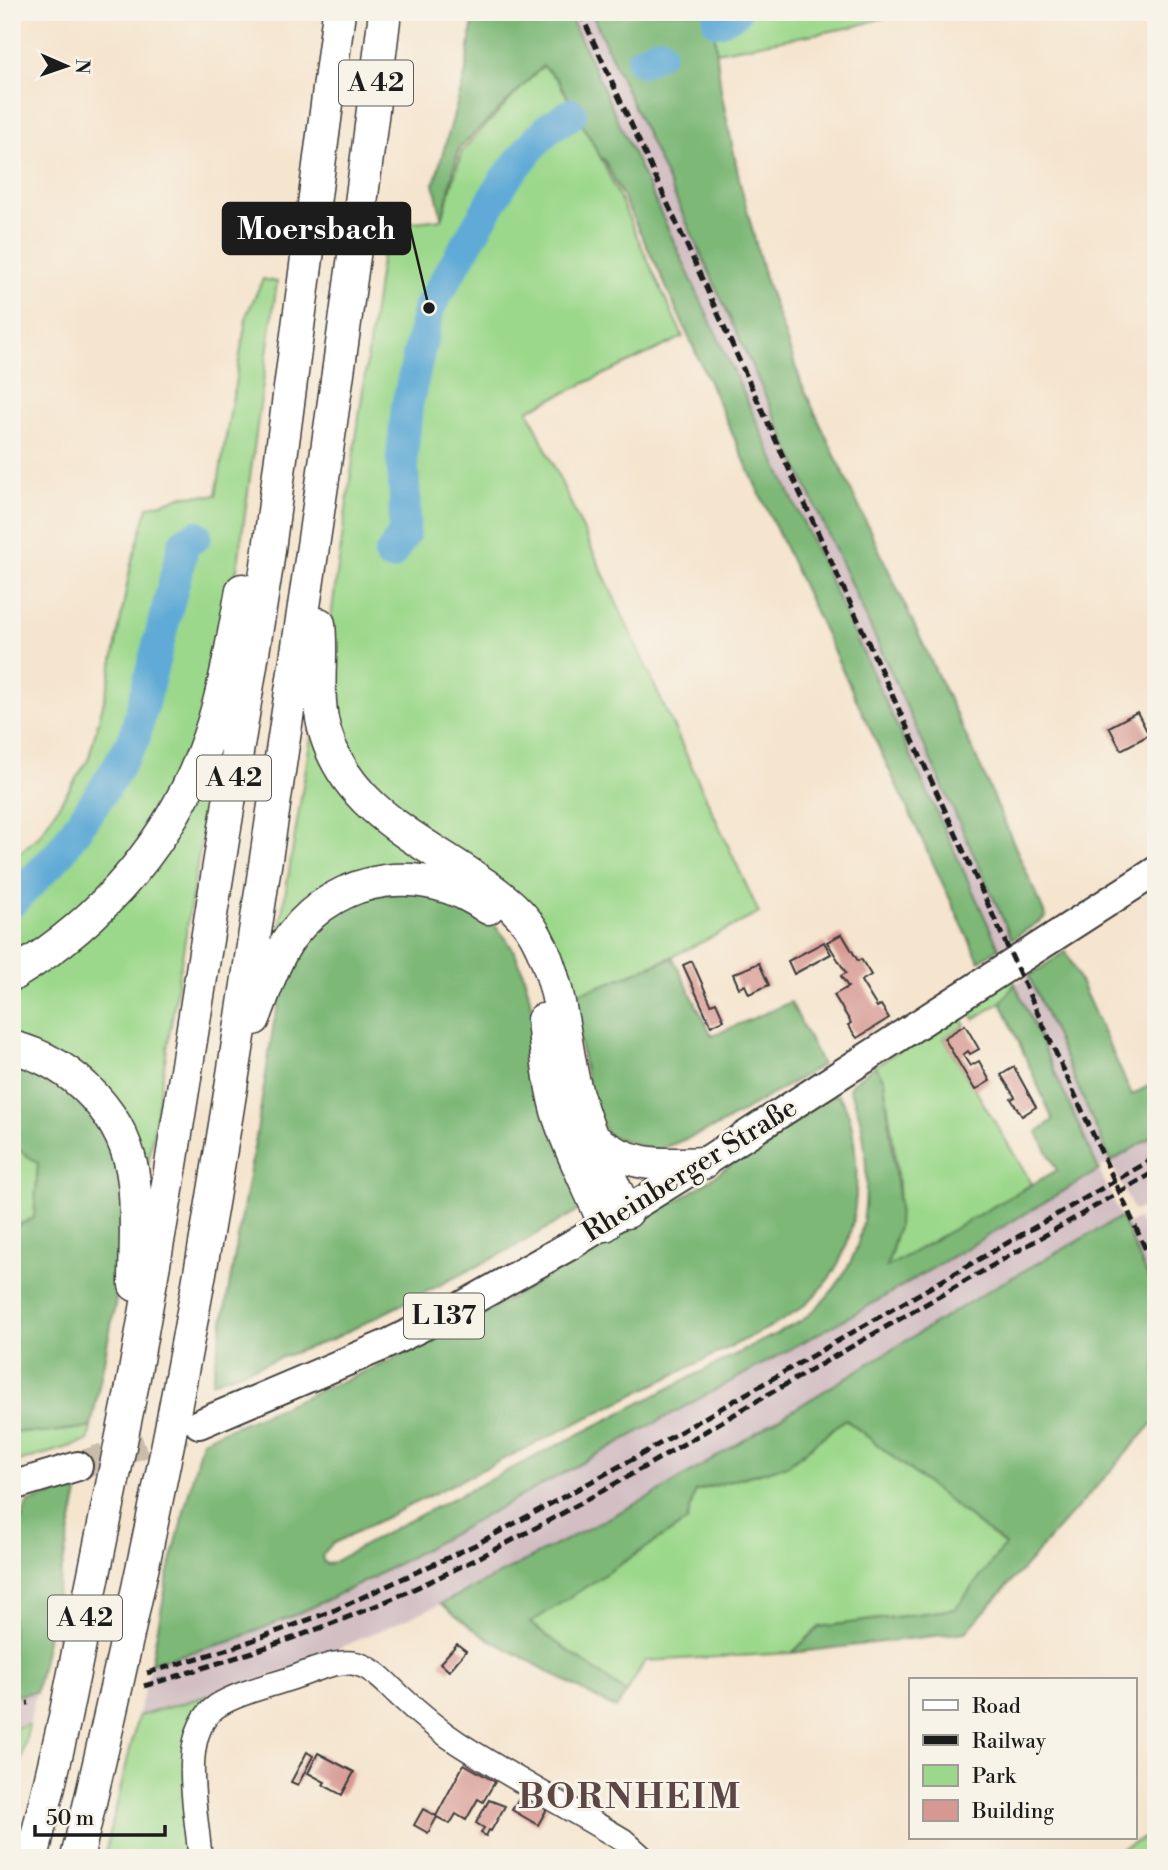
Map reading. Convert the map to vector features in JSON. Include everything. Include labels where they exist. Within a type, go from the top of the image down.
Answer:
[{"type":"highway","name":"A 42","points":[[32,1858],[64,1721],[134,1377],[217,886],[278,483],[339,12]]},
{"type":"highway","name":"A 42","points":[[77,1858],[146,1551],[189,1335],[235,1065],[312,560],[385,12]]},
{"type":"highway","points":[[12,975],[66,940],[114,895],[141,863],[169,821],[208,737],[224,680],[248,556],[278,483]]},
{"type":"highway","points":[[312,560],[320,636],[320,707],[325,734],[334,758],[369,806],[499,895],[519,913],[534,933],[547,958],[555,985],[573,1079],[616,1219]]},
{"type":"highway","points":[[235,1065],[282,950],[309,915],[329,900],[376,881],[397,879],[442,885],[466,894],[506,923],[530,963],[539,990],[549,1071],[557,1108],[570,1147],[616,1219]]},
{"type":"highway","points":[[12,1047],[54,1062],[77,1080],[117,1126],[127,1150],[134,1181],[136,1215],[134,1377]]},
{"type":"highway","points":[[591,1137],[608,1151],[650,1164],[703,1163]]},
{"type":"main road","name":"Rheinberger Straße","points":[[199,1424],[385,1345],[499,1286],[616,1219],[1156,871]]},
{"type":"main road","points":[[12,1486],[78,1466]]},
{"type":"street","points":[[200,1858],[191,1767],[194,1746],[211,1711],[220,1704],[269,1686],[332,1665],[352,1662],[373,1671],[416,1711],[457,1742],[623,1840],[643,1858]]},
{"type":"shaded area","points":[[568,12],[591,12],[1012,939],[999,948]]},
{"type":"shaded area","points":[[1029,976],[1111,1162],[1156,1134],[1156,1201],[1134,1211],[1111,1163],[1098,1168],[1015,984]]},
{"type":"shaded area","points":[[1099,1170],[1121,1217],[991,1289],[657,1493],[441,1604],[284,1672],[138,1716],[151,1663],[229,1642],[302,1612],[370,1579],[865,1308]]},
{"type":"shaded area","points":[[1138,1219],[1156,1257],[1156,1295],[1124,1225]]},
{"type":"shaded area","points":[[36,1692],[29,1725],[12,1728],[12,1696]]},
{"type":"green space","points":[[474,12],[568,12],[999,948],[979,961],[756,486],[658,269],[604,159],[602,160],[558,80],[543,66],[459,149],[442,219],[434,184],[465,76]]},
{"type":"green space","points":[[591,12],[712,12],[721,91],[740,183],[765,278],[802,385],[980,766],[1046,917],[1012,939]]},
{"type":"green space","points":[[712,12],[903,12],[853,27],[716,52]]},
{"type":"green space","points":[[543,65],[558,80],[602,160],[683,337],[528,410],[759,913],[644,969],[571,995],[545,927],[388,805],[353,766],[330,705],[331,617],[386,225],[442,219],[462,151]]},
{"type":"green space","points":[[263,279],[277,282],[239,557],[218,672],[184,767],[116,878],[12,965],[12,859],[39,836],[88,760],[109,682],[131,564],[148,507],[184,496],[216,495],[247,314]]},
{"type":"green space","points":[[314,718],[323,740],[458,874],[278,939]]},
{"type":"green space","points":[[216,750],[145,1183],[12,1040],[12,984],[60,958]]},
{"type":"green space","points":[[416,890],[475,911],[499,930],[513,949],[528,992],[543,1085],[582,1208],[509,1250],[333,1339],[212,1382],[274,1022],[296,955],[312,929],[350,899]]},
{"type":"green space","points":[[1066,951],[1132,1095],[1156,1081],[1156,1134],[1111,1162],[1029,976]]},
{"type":"green space","points":[[673,958],[712,1036],[791,1002],[822,1065],[718,1126],[656,1151],[608,1135],[592,1108],[571,995]]},
{"type":"green space","points":[[1013,978],[1015,984],[1001,1002],[974,1019],[972,1005]]},
{"type":"green space","points":[[1015,984],[1099,1170],[865,1308],[370,1579],[302,1612],[229,1642],[151,1663],[168,1575],[202,1440],[390,1361],[513,1297],[693,1191],[828,1097],[838,1095],[850,1118],[853,1136],[856,1162],[855,1206],[852,1227],[838,1265],[812,1298],[769,1328],[332,1544],[322,1555],[323,1561],[326,1564],[332,1563],[395,1528],[803,1320],[835,1287],[855,1252],[861,1233],[866,1192],[865,1147],[860,1118],[849,1089],[852,1083],[875,1066],[884,1080],[899,1206],[898,1227],[887,1267],[1057,1170],[1037,1132],[1053,1120],[1001,1002]]},
{"type":"green space","points":[[955,1016],[961,1018],[965,1025],[944,1038],[1032,1184],[886,1268],[897,1222],[897,1175],[884,1080],[875,1066]]},
{"type":"green space","points":[[12,1058],[89,1101],[117,1156],[129,1207],[115,1305],[91,1427],[43,1433],[12,1431],[12,1228],[34,1218],[38,1163],[12,1145]]},
{"type":"green space","points":[[12,1145],[38,1163],[34,1218],[12,1228]]},
{"type":"green space","points":[[1121,1217],[1156,1295],[1156,1420],[966,1632],[792,1653],[819,1627],[955,1609],[1005,1545],[845,1419],[788,1465],[695,1491],[687,1521],[530,1623],[626,1693],[616,1709],[480,1634],[441,1604],[657,1493],[991,1289]]},
{"type":"green space","points":[[845,1419],[1005,1545],[955,1609],[820,1627],[792,1653],[645,1661],[626,1693],[529,1623],[687,1521],[695,1491],[788,1465]]},
{"type":"green space","points":[[91,1427],[88,1441],[12,1464],[12,1431],[43,1433]]},
{"type":"green space","points":[[79,1488],[36,1692],[12,1696],[12,1545],[28,1502]]},
{"type":"green space","points":[[217,1693],[220,1704],[201,1728],[200,1858],[104,1858],[138,1716]]},
{"type":"green space","points":[[29,1725],[20,1765],[12,1777],[12,1728]]},
{"type":"green space","points":[[1156,1832],[1156,1858],[1101,1858]]},
{"type":"building","points":[[1137,712],[1149,735],[1121,750],[1109,727]]},
{"type":"building","points":[[842,934],[858,961],[861,959],[871,975],[861,981],[877,1007],[881,1005],[889,1018],[857,1038],[834,995],[848,987],[841,976],[846,973],[827,942]]},
{"type":"building","points":[[824,942],[831,954],[794,974],[788,961]]},
{"type":"building","points":[[692,961],[711,1004],[716,1002],[724,1020],[711,1026],[683,965]]},
{"type":"building","points":[[759,963],[769,985],[749,994],[745,985],[739,988],[733,974]]},
{"type":"building","points":[[965,1025],[979,1049],[963,1055],[970,1066],[979,1061],[990,1081],[975,1090],[944,1038]]},
{"type":"building","points":[[1014,1067],[1036,1107],[1022,1116],[1011,1099],[1015,1097],[1001,1075]]},
{"type":"building","points":[[457,1644],[466,1651],[449,1671],[440,1663]]},
{"type":"building","points":[[307,1752],[313,1756],[298,1785],[291,1782]]},
{"type":"building","points":[[318,1753],[354,1772],[342,1795],[308,1773]]},
{"type":"building","points":[[464,1764],[495,1782],[483,1802],[478,1799],[466,1820],[456,1814],[450,1824],[437,1817],[428,1833],[414,1825],[423,1809],[436,1816]]},
{"type":"building","points":[[523,1792],[548,1807],[538,1825],[512,1810]]},
{"type":"building","points":[[489,1800],[505,1806],[486,1836],[481,1833],[484,1828],[476,1823]]},
{"type":"waterway","points":[[718,21],[735,12]]},
{"type":"waterway","points":[[642,61],[659,52]]},
{"type":"waterway","points":[[390,555],[404,534],[402,457],[407,406],[429,308],[503,182],[535,142],[550,127],[571,114]]},
{"type":"waterway","points":[[12,902],[59,854],[106,786],[134,739],[184,543],[196,536]]},
{"type":"tunnel","points":[[78,1466],[187,1429]]},
{"type":"railway","points":[[580,12],[1156,1272]]},
{"type":"railway","points":[[147,1673],[232,1648],[335,1610],[475,1545],[642,1454],[1156,1157]]},
{"type":"railway","points":[[144,1686],[317,1629],[385,1602],[508,1543],[596,1495],[1156,1171]]},
{"type":"railway","points":[[12,1705],[29,1703]]},
{"type":"railway","points":[[12,1716],[26,1714]]},
{"type":"place","name":"Moersbach","points":[[429,308]]},
{"type":"district","name":"BORNHEIM","points":[[630,1797]]}]
